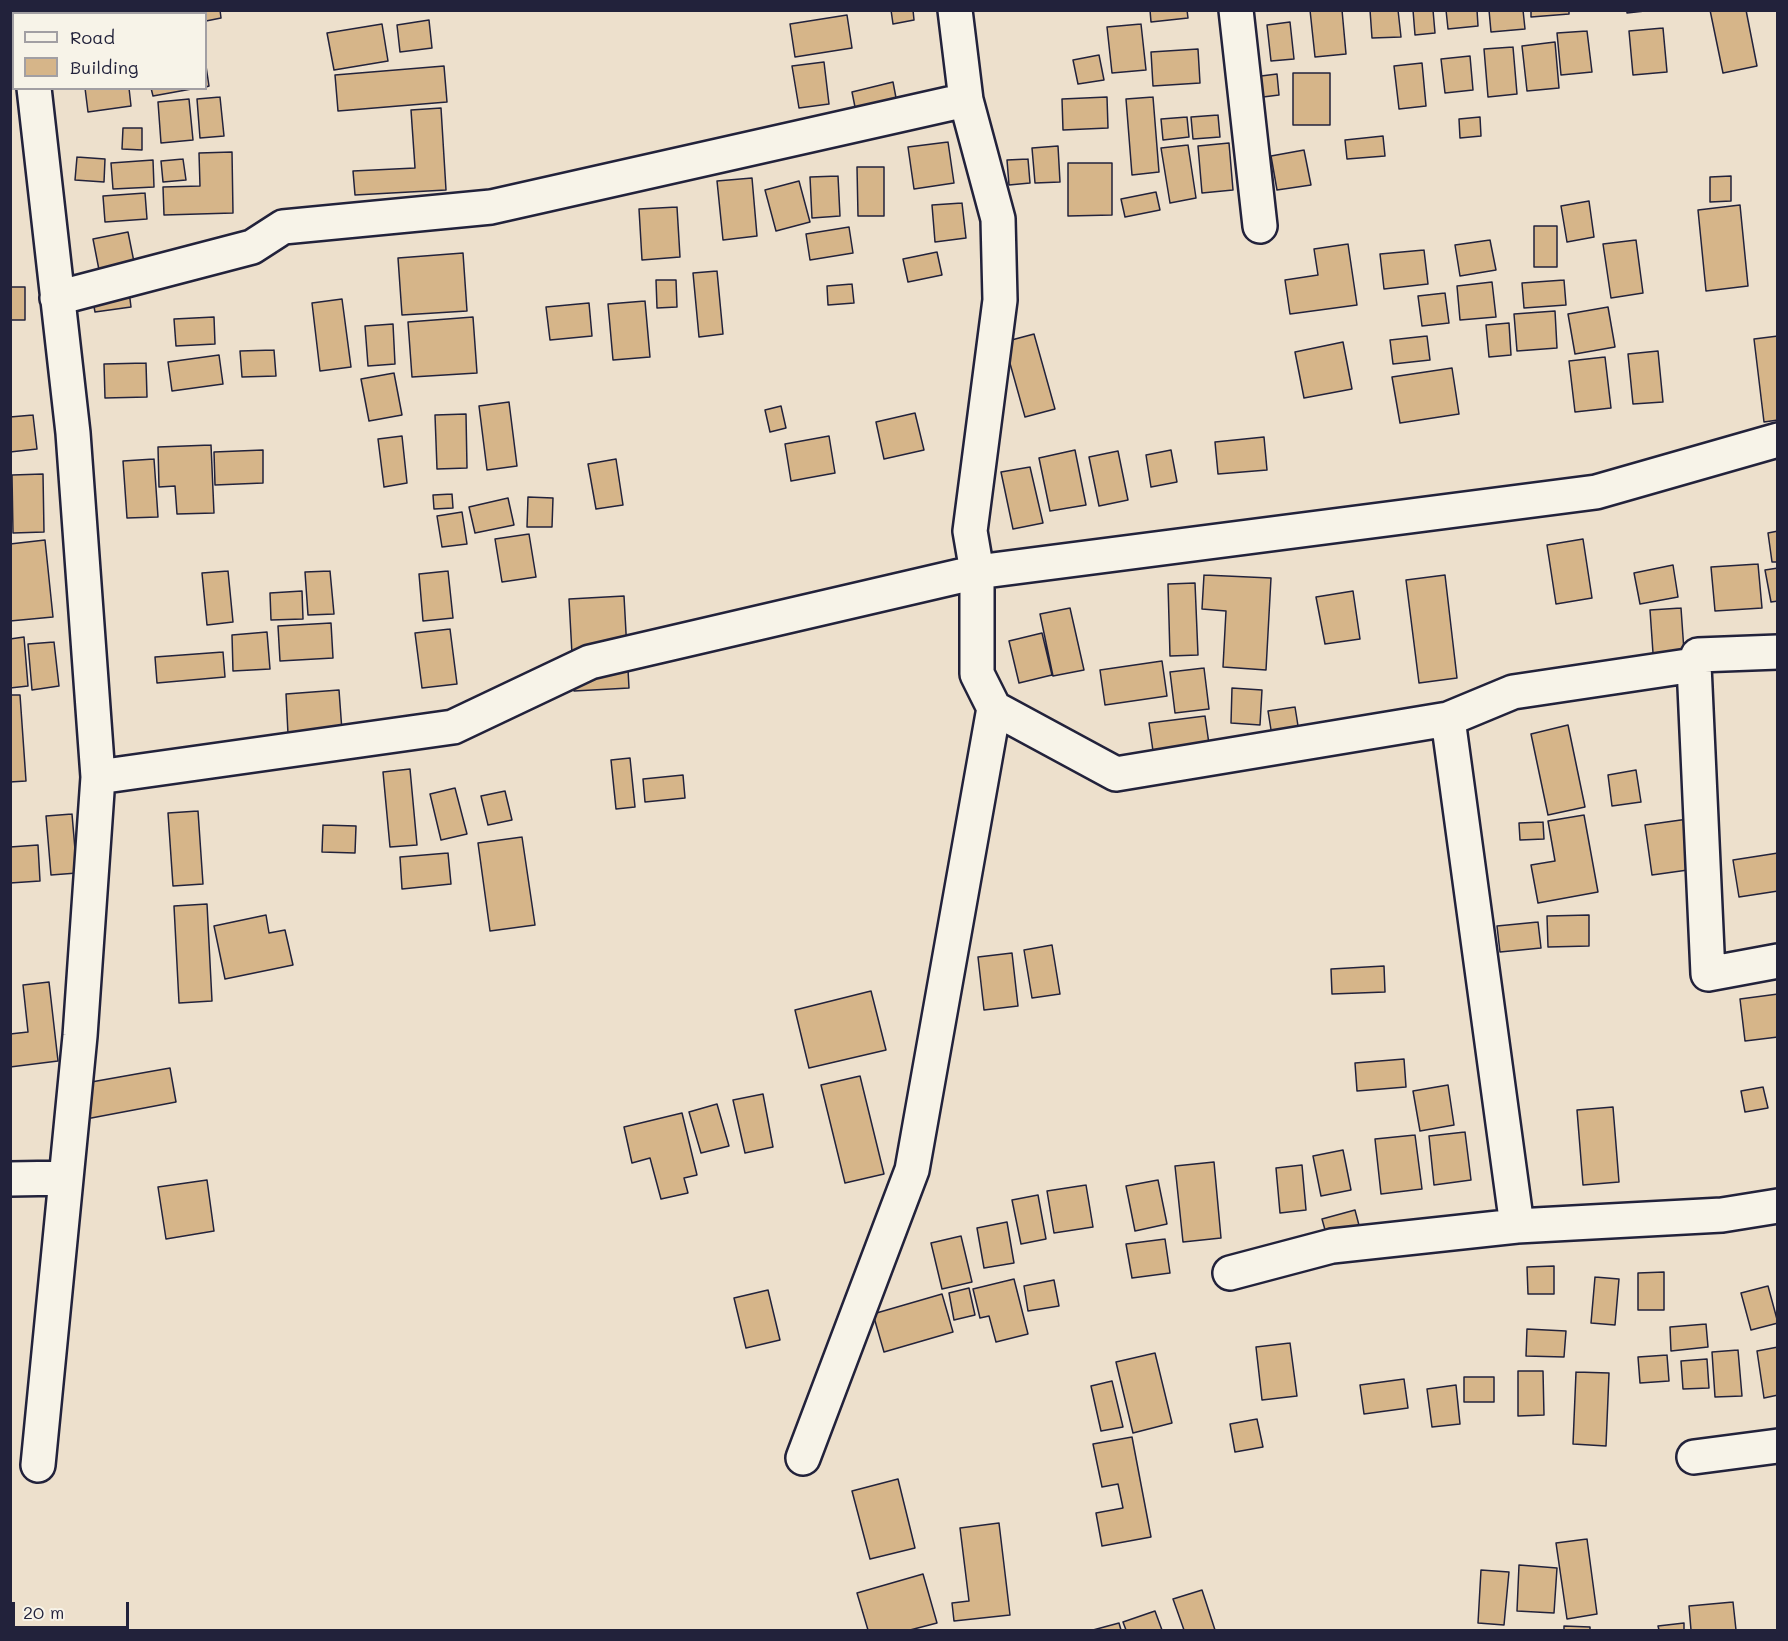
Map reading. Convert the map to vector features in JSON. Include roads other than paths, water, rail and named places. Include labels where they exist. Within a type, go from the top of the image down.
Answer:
[{"type":"street","points":[[955,10],[966,100],[998,219],[1000,300],[970,531],[977,572],[977,674],[994,708],[1116,774],[1448,719],[1513,692],[1694,665]]},
{"type":"street","points":[[1236,10],[1260,226]]},
{"type":"street","points":[[34,90],[73,433],[98,777],[81,1036],[38,1465]]},
{"type":"street","points":[[57,298],[252,247],[283,227],[491,207],[966,100]]},
{"type":"street","points":[[98,777],[453,726],[590,662],[977,572],[1596,492],[1778,440]]},
{"type":"street","points":[[1778,652],[1698,655],[1694,665],[1708,974],[1778,961]]},
{"type":"street","points":[[803,1458],[912,1170],[994,708]]},
{"type":"street","points":[[1448,719],[1516,1226]]},
{"type":"street","points":[[10,1179],[66,1178]]},
{"type":"street","points":[[1230,1273],[1332,1246],[1516,1226],[1722,1215],[1778,1206]]},
{"type":"street","points":[[1694,1456],[1778,1446]]}]
